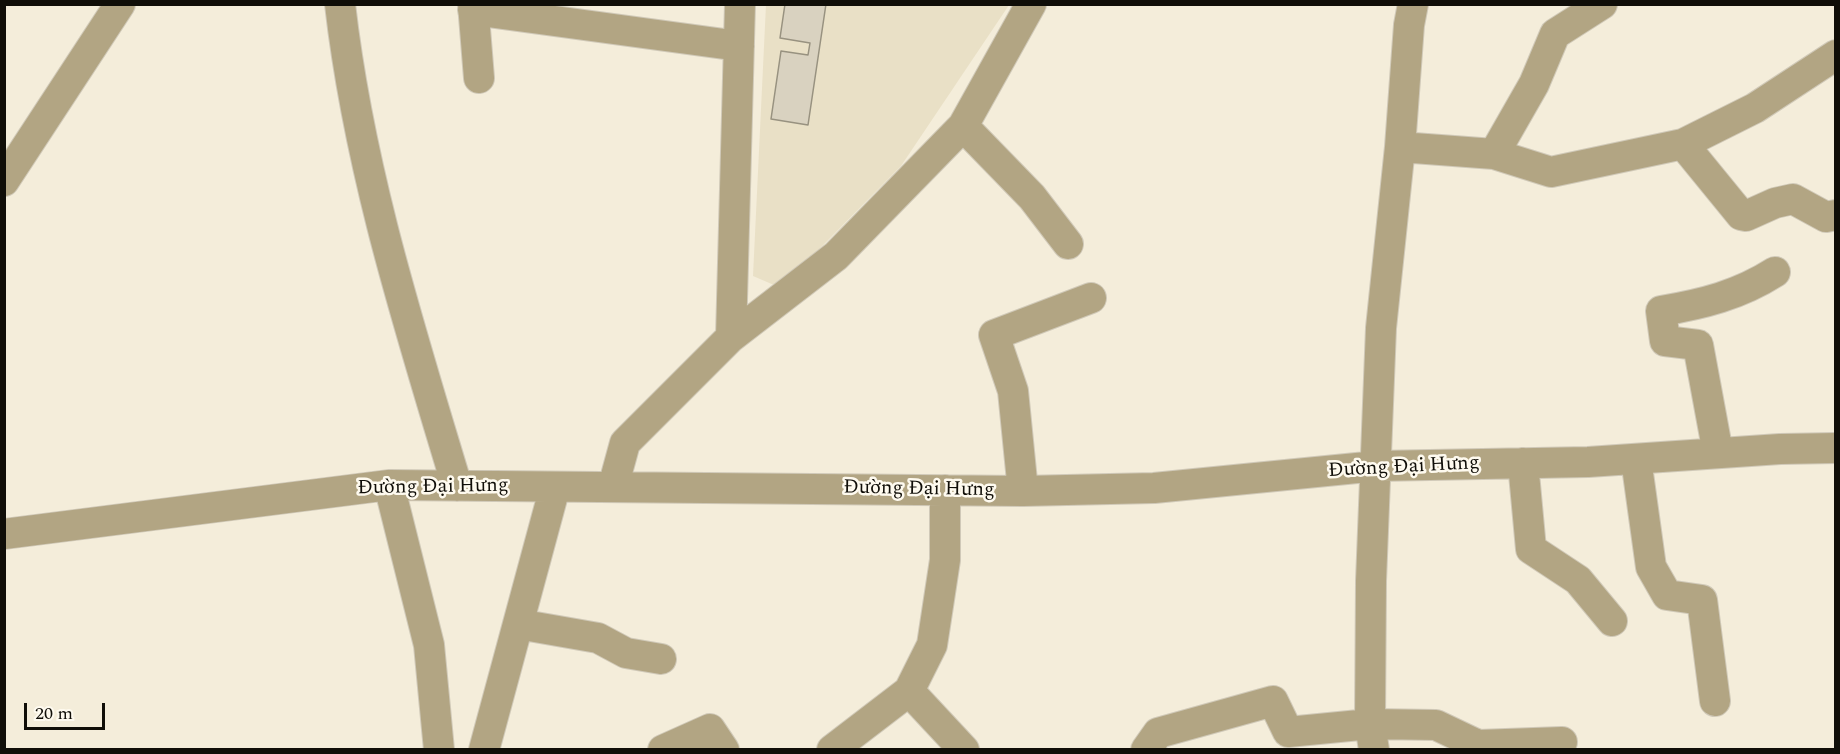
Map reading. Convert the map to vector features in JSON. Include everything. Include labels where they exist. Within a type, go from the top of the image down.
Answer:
[{"type":"street","points":[[4,181],[120,4]]},
{"type":"street","points":[[340,4],[346,60],[372,193],[457,486]]},
{"type":"street","points":[[732,337],[740,4]]},
{"type":"street","points":[[614,487],[626,443],[732,337],[836,256],[963,126],[1031,4]]},
{"type":"street","points":[[1494,154],[1534,84],[1555,34],[1602,4]]},
{"type":"street","points":[[479,78],[473,7],[600,16],[739,46]]},
{"type":"street","points":[[1372,737],[1371,581],[1377,466],[1380,328],[1400,147],[1404,11]]},
{"type":"street","points":[[1400,147],[1494,154],[1551,172],[1683,144],[1755,108],[1836,55]]},
{"type":"street","points":[[963,126],[1032,197],[1068,244]]},
{"type":"street","points":[[1683,144],[1741,215],[1746,216],[1775,203],[1793,199],[1826,217],[1836,215]]},
{"type":"street","points":[[1718,453],[1698,345],[1665,341],[1661,311],[1710,302],[1748,289],[1775,272]]},
{"type":"street","points":[[1023,491],[1013,391],[994,335],[1091,298]]},
{"type":"street","name":"Đường Đại Hưng","points":[[4,534],[389,485],[1023,491],[1154,488],[1377,466],[1636,459],[1836,448]]},
{"type":"street","points":[[1636,459],[1651,567],[1667,595],[1702,600],[1715,701]]},
{"type":"street","points":[[1523,463],[1531,549],[1578,580],[1612,621]]},
{"type":"street","points":[[389,485],[429,645],[439,750]]},
{"type":"street","points":[[484,750],[555,487]]},
{"type":"street","points":[[832,750],[909,691],[932,645],[945,560],[945,490]]},
{"type":"street","points":[[518,624],[598,638],[626,653],[661,659]]},
{"type":"street","points":[[909,691],[964,750]]},
{"type":"street","points":[[1146,750],[1158,733],[1273,701],[1288,732],[1372,737],[1436,725],[1478,745],[1562,742]]},
{"type":"street","points":[[663,750],[710,729],[724,750]]},
{"type":"shaded area","points":[[766,5],[1009,5],[901,166],[781,288],[753,276]]},
{"type":"building","points":[[785,4],[826,4],[808,125],[771,119],[781,51],[808,55],[810,43],[780,38]]}]
